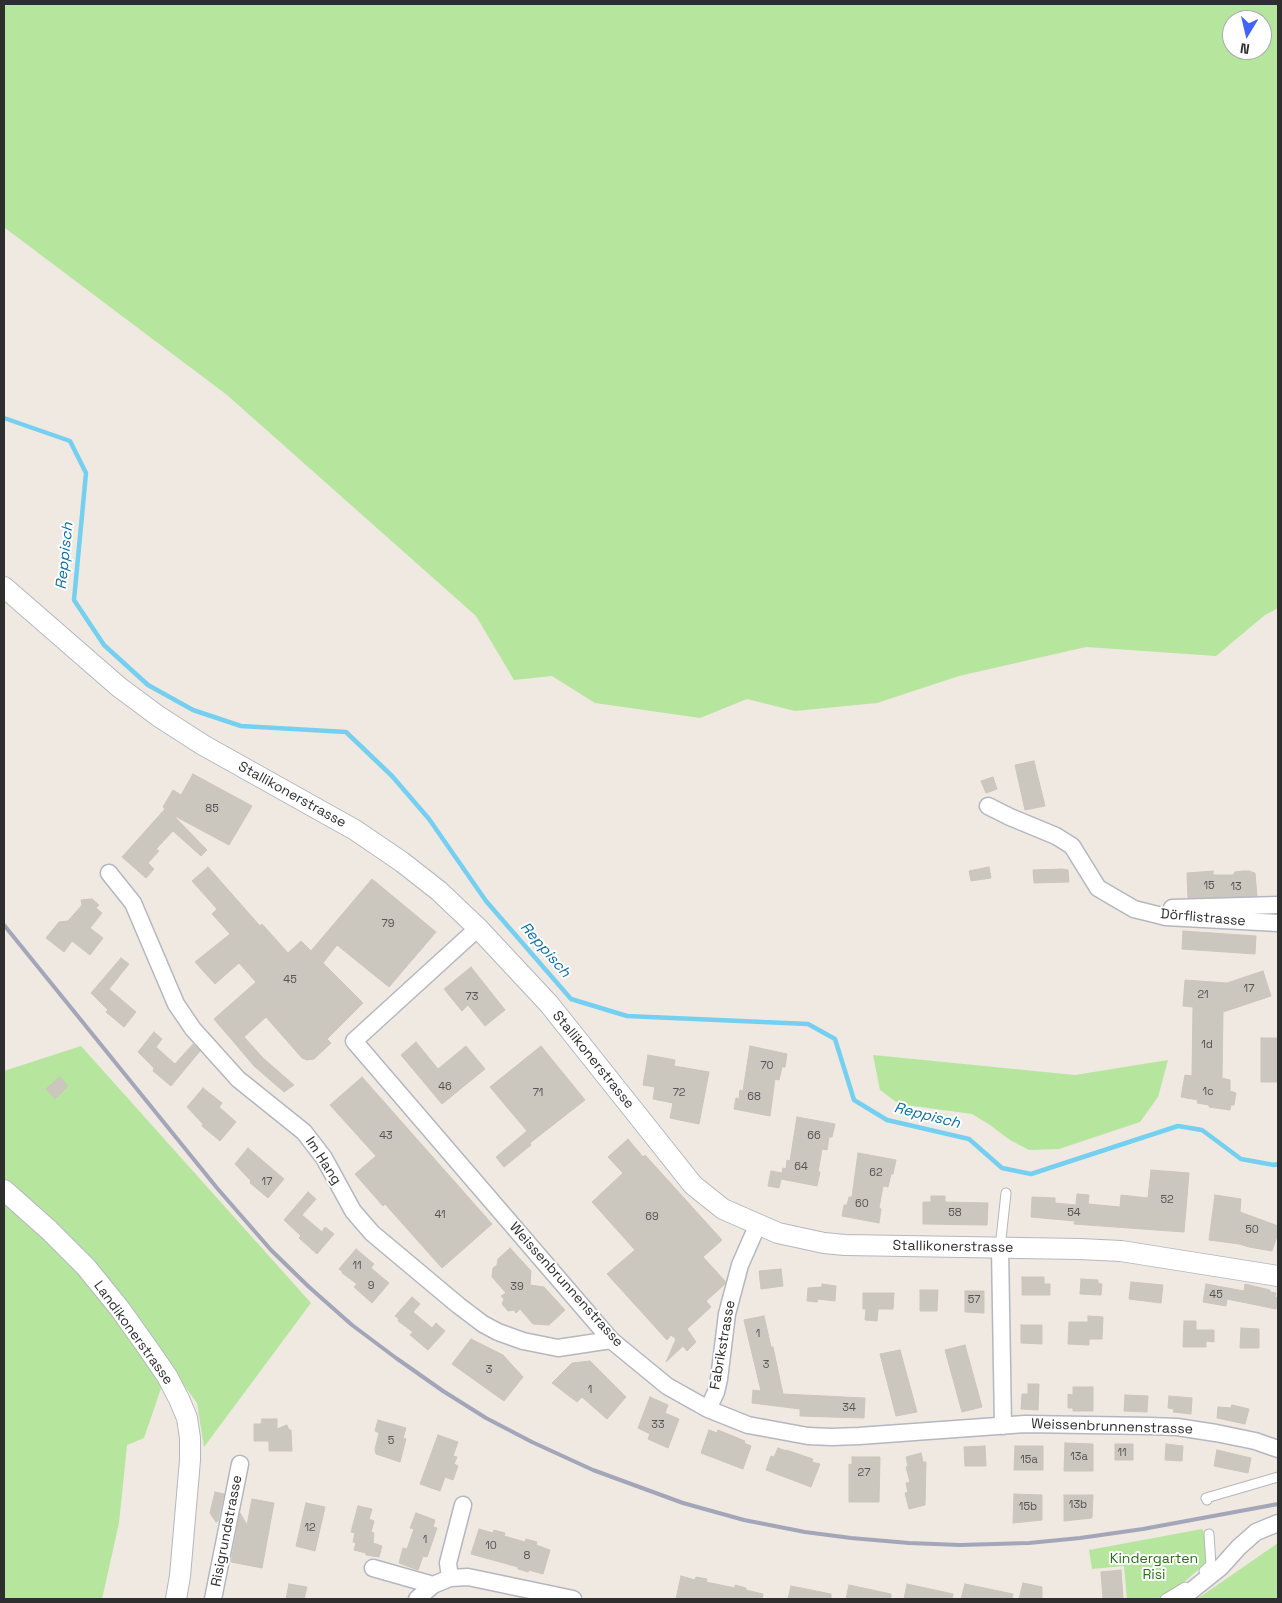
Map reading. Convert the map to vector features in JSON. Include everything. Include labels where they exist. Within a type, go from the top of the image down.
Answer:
[{"type":"street","name":"Stallikonerstrasse","points":[[4,587],[119,687],[158,716],[204,745],[355,830],[402,862],[439,891],[478,928],[549,1004],[693,1185],[723,1209],[778,1233],[801,1239],[845,1245],[1121,1251],[1278,1276]]},
{"type":"street","name":"Dörflistrasse","points":[[988,806],[1056,836],[1072,846],[1098,888],[1134,909],[1166,917],[1278,923]]},
{"type":"street","name":"Im Hang","points":[[109,873],[134,903],[176,1004],[193,1029],[238,1079],[304,1132],[324,1158],[353,1211],[372,1232],[458,1305],[483,1324],[498,1332],[523,1341],[558,1348],[611,1340]]},
{"type":"street","points":[[1172,908],[1278,905]]},
{"type":"street","name":"Weissenbrunnenstrasse","points":[[478,928],[354,1042],[611,1340],[667,1386],[708,1409],[748,1425],[782,1432],[832,1437],[1026,1424],[1177,1428],[1216,1433],[1278,1448]]},
{"type":"street","name":"Landikonerstrasse","points":[[4,1190],[49,1230],[86,1267],[120,1309],[147,1347],[167,1376],[179,1399],[186,1418],[190,1438],[190,1460],[180,1576],[176,1599]]},
{"type":"street","name":"Fabrikstrasse","points":[[708,1409],[718,1386],[727,1314],[740,1266],[758,1224]]},
{"type":"street","points":[[1000,1248],[1003,1426]]},
{"type":"street","name":"Risigrundstrasse","points":[[213,1599],[240,1464]]},
{"type":"street","points":[[450,1578],[448,1563],[464,1505]]},
{"type":"street","points":[[1181,1599],[1220,1567],[1239,1546],[1256,1532],[1278,1523]]},
{"type":"street","points":[[373,1568],[433,1585]]},
{"type":"street","points":[[417,1599],[433,1585],[450,1578],[468,1577],[573,1599]]},
{"type":"lane","points":[[1000,1248],[1006,1193]]},
{"type":"lane","points":[[1207,1500],[1206,1498],[1278,1477]]},
{"type":"lane","points":[[1165,1599],[1186,1587],[1212,1565],[1209,1534]]},
{"type":"green space","points":[[4,4],[1278,4],[1278,608],[1265,615],[1216,656],[1086,647],[959,676],[877,703],[795,711],[747,699],[700,718],[595,703],[552,676],[514,680],[476,616],[227,395],[5,228]]},
{"type":"green space","points":[[81,1046],[311,1303],[204,1447],[197,1403],[169,1365],[144,1438],[127,1445],[119,1523],[102,1599],[4,1599],[4,1071]]},
{"type":"green space","points":[[873,1055],[1075,1075],[1168,1060],[1158,1097],[1140,1122],[1059,1149],[1029,1150],[1010,1140],[972,1114],[899,1104],[880,1090]]},
{"type":"green space","name":"Kindergarten Risi","points":[[1202,1529],[1206,1535],[1207,1562],[1182,1584],[1157,1599],[1127,1599],[1124,1566],[1092,1569],[1089,1550]]},
{"type":"green space","points":[[1278,1543],[1278,1599],[1197,1599]]},
{"type":"building","points":[[1034,761],[1045,806],[1025,810],[1015,765]]},
{"type":"building","points":[[193,774],[252,806],[229,845],[173,815],[207,850],[201,856],[173,831],[156,849],[159,851],[148,863],[154,869],[146,878],[122,857],[165,809],[163,807],[173,790],[181,795]]},
{"type":"building","points":[[993,777],[997,789],[986,793],[981,781]]},
{"type":"building","points":[[208,867],[260,926],[262,924],[288,953],[301,941],[311,951],[372,879],[436,932],[389,987],[337,945],[323,963],[363,1003],[327,1039],[331,1043],[314,1059],[307,1060],[302,1058],[266,1017],[244,1037],[263,1058],[294,1085],[284,1092],[254,1066],[214,1019],[256,982],[239,963],[215,984],[195,962],[230,934],[212,914],[217,909],[192,881]]},
{"type":"building","points":[[989,867],[991,878],[971,881],[969,871]]},
{"type":"building","points":[[1033,870],[1068,870],[1069,882],[1034,883]]},
{"type":"building","points":[[1213,871],[1213,875],[1233,875],[1235,872],[1242,871],[1255,873],[1257,896],[1188,898],[1187,873]]},
{"type":"building","points":[[92,899],[99,905],[96,908],[102,913],[90,928],[103,938],[90,955],[72,941],[64,952],[46,938],[59,922],[68,921],[82,905],[81,900]]},
{"type":"building","points":[[1183,931],[1256,936],[1255,954],[1182,949]]},
{"type":"building","points":[[121,958],[129,964],[109,989],[136,1012],[124,1027],[106,1012],[108,1010],[91,993]]},
{"type":"building","points":[[471,967],[505,1010],[485,1026],[468,1005],[462,1011],[444,989]]},
{"type":"building","points":[[1263,971],[1271,996],[1223,1012],[1222,1078],[1230,1080],[1230,1091],[1236,1093],[1234,1105],[1231,1105],[1230,1110],[1209,1107],[1209,1105],[1197,1103],[1198,1100],[1181,1097],[1185,1075],[1192,1076],[1193,1007],[1183,1006],[1185,980],[1227,983]]},
{"type":"building","points":[[154,1032],[162,1039],[156,1047],[175,1064],[193,1044],[200,1051],[171,1086],[153,1071],[154,1068],[138,1052]]},
{"type":"building","points":[[1261,1038],[1278,1038],[1278,1082],[1261,1082]]},
{"type":"building","points":[[416,1042],[438,1069],[466,1046],[485,1069],[442,1104],[401,1055]]},
{"type":"building","points":[[541,1046],[585,1100],[530,1143],[531,1145],[504,1167],[496,1157],[527,1131],[490,1087]]},
{"type":"building","points":[[750,1046],[787,1054],[785,1067],[782,1067],[779,1080],[775,1079],[770,1116],[734,1109],[736,1098],[739,1099],[740,1090],[743,1091]]},
{"type":"building","points":[[648,1055],[675,1060],[674,1066],[709,1072],[699,1124],[670,1118],[673,1103],[653,1099],[655,1087],[643,1085]]},
{"type":"building","points":[[60,1077],[68,1086],[55,1099],[46,1089]]},
{"type":"building","points":[[362,1077],[492,1224],[442,1268],[385,1204],[383,1206],[355,1174],[376,1156],[330,1105]]},
{"type":"building","points":[[203,1088],[222,1103],[219,1107],[236,1122],[220,1141],[202,1126],[203,1124],[187,1107]]},
{"type":"building","points":[[797,1117],[835,1124],[832,1137],[829,1137],[827,1150],[822,1149],[817,1186],[781,1179],[779,1188],[768,1186],[771,1171],[782,1173],[783,1168],[786,1169],[787,1160],[790,1161]]},
{"type":"building","points":[[628,1139],[643,1157],[645,1155],[722,1240],[703,1257],[725,1281],[725,1284],[706,1301],[711,1307],[687,1329],[696,1342],[687,1351],[683,1346],[666,1362],[676,1339],[671,1335],[667,1340],[607,1274],[635,1250],[592,1202],[623,1173],[608,1157]]},
{"type":"building","points":[[248,1148],[284,1179],[268,1198],[250,1183],[251,1181],[235,1164]]},
{"type":"building","points":[[858,1153],[896,1160],[888,1187],[883,1186],[879,1208],[881,1209],[879,1223],[842,1216],[844,1205],[847,1205],[849,1197],[852,1197]]},
{"type":"building","points":[[1151,1170],[1189,1173],[1184,1232],[1074,1224],[1075,1221],[1031,1217],[1032,1197],[1055,1198],[1055,1203],[1076,1205],[1077,1194],[1089,1195],[1088,1204],[1120,1207],[1121,1195],[1148,1198]]},
{"type":"building","points":[[308,1192],[316,1199],[302,1215],[322,1232],[325,1227],[334,1234],[317,1254],[299,1238],[301,1236],[284,1220]]},
{"type":"building","points":[[1215,1195],[1241,1199],[1240,1212],[1278,1226],[1278,1233],[1272,1251],[1209,1240]]},
{"type":"building","points":[[931,1196],[945,1196],[945,1202],[988,1203],[987,1225],[923,1224],[923,1202],[931,1202]]},
{"type":"building","points":[[510,1248],[531,1271],[530,1285],[544,1287],[565,1310],[549,1325],[533,1324],[520,1309],[516,1313],[514,1310],[508,1311],[502,1304],[504,1299],[501,1296],[506,1293],[492,1277],[493,1268],[497,1265],[498,1259]]},
{"type":"building","points":[[356,1249],[374,1264],[371,1268],[389,1283],[372,1303],[354,1287],[357,1284],[339,1269]]},
{"type":"building","points":[[781,1269],[783,1286],[761,1289],[759,1271]]},
{"type":"building","points":[[1022,1277],[1044,1277],[1044,1284],[1050,1284],[1050,1295],[1022,1295]]},
{"type":"building","points":[[1081,1279],[1098,1280],[1098,1283],[1102,1284],[1101,1295],[1080,1294]]},
{"type":"building","points":[[1131,1282],[1163,1285],[1161,1303],[1129,1299]]},
{"type":"building","points":[[822,1284],[836,1286],[835,1301],[818,1299],[817,1302],[807,1301],[808,1288],[822,1287]]},
{"type":"building","points":[[1206,1284],[1244,1291],[1245,1284],[1270,1290],[1270,1292],[1276,1293],[1275,1297],[1278,1298],[1276,1309],[1227,1299],[1226,1306],[1203,1302]]},
{"type":"building","points":[[920,1290],[938,1290],[937,1311],[920,1311]]},
{"type":"building","points":[[965,1291],[984,1291],[984,1313],[965,1312]]},
{"type":"building","points":[[863,1293],[894,1293],[893,1309],[878,1309],[877,1321],[865,1320],[866,1309],[863,1309]]},
{"type":"building","points":[[412,1297],[420,1304],[413,1312],[432,1328],[436,1323],[445,1331],[428,1350],[410,1335],[413,1332],[398,1321],[399,1319],[395,1316]]},
{"type":"building","points":[[764,1316],[783,1394],[865,1398],[864,1418],[800,1416],[800,1409],[752,1403],[753,1390],[761,1391],[744,1320]]},
{"type":"building","points":[[1088,1316],[1103,1317],[1102,1339],[1089,1339],[1089,1345],[1068,1344],[1069,1322],[1088,1322]]},
{"type":"building","points":[[1184,1321],[1196,1321],[1196,1330],[1214,1330],[1214,1342],[1206,1341],[1206,1347],[1183,1347]]},
{"type":"building","points":[[1021,1325],[1042,1325],[1042,1344],[1021,1343]]},
{"type":"building","points":[[1241,1328],[1259,1329],[1259,1348],[1240,1348]]},
{"type":"building","points":[[471,1339],[503,1355],[523,1377],[504,1401],[452,1364]]},
{"type":"building","points":[[965,1345],[982,1407],[962,1412],[945,1350]]},
{"type":"building","points":[[900,1350],[917,1412],[896,1416],[880,1354]]},
{"type":"building","points":[[590,1361],[626,1397],[607,1419],[582,1397],[577,1402],[552,1383],[572,1363]]},
{"type":"building","points":[[1028,1384],[1039,1384],[1038,1410],[1021,1409],[1022,1394],[1028,1394]]},
{"type":"building","points":[[1073,1387],[1093,1387],[1093,1411],[1073,1411],[1073,1408],[1068,1408],[1068,1394],[1073,1395]]},
{"type":"building","points":[[1125,1395],[1148,1396],[1147,1412],[1124,1411]]},
{"type":"building","points":[[1169,1396],[1192,1398],[1191,1414],[1173,1412],[1174,1409],[1168,1408]]},
{"type":"building","points":[[650,1397],[668,1405],[665,1413],[679,1419],[668,1448],[648,1439],[650,1434],[638,1428]]},
{"type":"building","points":[[1232,1405],[1249,1409],[1245,1424],[1217,1418],[1218,1407],[1231,1408]]},
{"type":"building","points":[[262,1419],[277,1419],[277,1429],[287,1425],[289,1430],[291,1430],[292,1451],[269,1451],[269,1441],[254,1441],[254,1424],[261,1424]]},
{"type":"building","points":[[378,1420],[406,1428],[403,1438],[406,1439],[400,1462],[376,1454],[375,1449],[379,1433],[375,1431]]},
{"type":"building","points":[[709,1430],[717,1433],[718,1430],[745,1441],[744,1443],[751,1446],[743,1469],[701,1453]]},
{"type":"building","points":[[438,1435],[458,1442],[453,1456],[457,1457],[454,1464],[458,1466],[453,1480],[445,1477],[440,1491],[420,1484]]},
{"type":"building","points":[[1065,1443],[1093,1444],[1093,1471],[1064,1471]]},
{"type":"building","points":[[1115,1444],[1133,1444],[1133,1460],[1115,1460]]},
{"type":"building","points":[[1166,1444],[1183,1446],[1182,1461],[1165,1460]]},
{"type":"building","points":[[985,1446],[986,1466],[965,1466],[964,1447]]},
{"type":"building","points":[[1015,1446],[1043,1446],[1043,1470],[1014,1470]]},
{"type":"building","points":[[778,1448],[813,1459],[812,1462],[820,1464],[811,1487],[766,1470],[771,1456],[774,1457]]},
{"type":"building","points":[[1217,1450],[1251,1458],[1248,1473],[1214,1466]]},
{"type":"building","points":[[921,1453],[923,1462],[926,1462],[925,1505],[909,1509],[905,1493],[908,1492],[906,1483],[910,1482],[906,1467],[908,1466],[906,1457]]},
{"type":"building","points":[[852,1457],[880,1457],[879,1502],[849,1502],[849,1464],[852,1465]]},
{"type":"building","points":[[215,1492],[224,1494],[218,1521],[216,1522],[210,1513]]},
{"type":"building","points":[[1014,1494],[1042,1495],[1042,1520],[1013,1523]]},
{"type":"building","points":[[1064,1495],[1093,1495],[1092,1518],[1064,1521]]},
{"type":"building","points":[[252,1499],[274,1503],[262,1568],[231,1562],[240,1513],[247,1525]]},
{"type":"building","points":[[306,1503],[325,1507],[315,1551],[296,1546]]},
{"type":"building","points":[[358,1506],[372,1509],[369,1519],[374,1521],[371,1532],[374,1533],[373,1543],[382,1546],[379,1557],[366,1555],[366,1553],[354,1550],[356,1543],[353,1542],[355,1533],[351,1532]]},
{"type":"building","points":[[416,1513],[435,1520],[433,1527],[437,1528],[427,1557],[423,1556],[418,1570],[399,1563],[403,1548],[407,1549],[414,1529],[410,1528]]},
{"type":"building","points":[[479,1529],[493,1533],[494,1530],[505,1533],[504,1536],[525,1542],[526,1539],[537,1542],[536,1545],[550,1550],[543,1574],[529,1570],[528,1572],[518,1569],[518,1567],[471,1554]]},
{"type":"building","name":"Kindergarten Risi","points":[[1121,1570],[1123,1599],[1103,1599],[1101,1572]]},
{"type":"building","points":[[681,1576],[695,1580],[696,1577],[707,1579],[706,1582],[735,1588],[735,1585],[746,1588],[746,1590],[763,1594],[762,1599],[676,1599]]},
{"type":"building","points":[[1023,1583],[1042,1587],[1042,1599],[1019,1599]]},
{"type":"building","points":[[289,1584],[307,1587],[304,1599],[286,1599]]},
{"type":"building","points":[[907,1584],[953,1594],[952,1599],[904,1599]]},
{"type":"building","points":[[965,1584],[1013,1594],[1012,1599],[961,1599]]},
{"type":"building","points":[[849,1585],[891,1594],[891,1599],[846,1599]]},
{"type":"building","points":[[791,1586],[831,1594],[831,1599],[788,1599]]},
{"type":"waterway","name":"Reppisch","points":[[4,418],[70,441],[86,473],[74,600],[104,645],[148,685],[193,710],[241,726],[346,732],[392,776],[429,819],[486,901],[571,999],[627,1016],[808,1024],[835,1039],[854,1100],[887,1120],[969,1139],[1002,1168],[1031,1174],[1178,1126],[1202,1130],[1241,1159],[1274,1165],[1278,1164]]},
{"type":"railway","points":[[4,925],[217,1188],[271,1250],[309,1287],[352,1325],[443,1391],[486,1418],[593,1470],[683,1503],[744,1520],[805,1532],[909,1543],[960,1545],[1029,1543],[1080,1538],[1143,1529],[1278,1504]]}]
